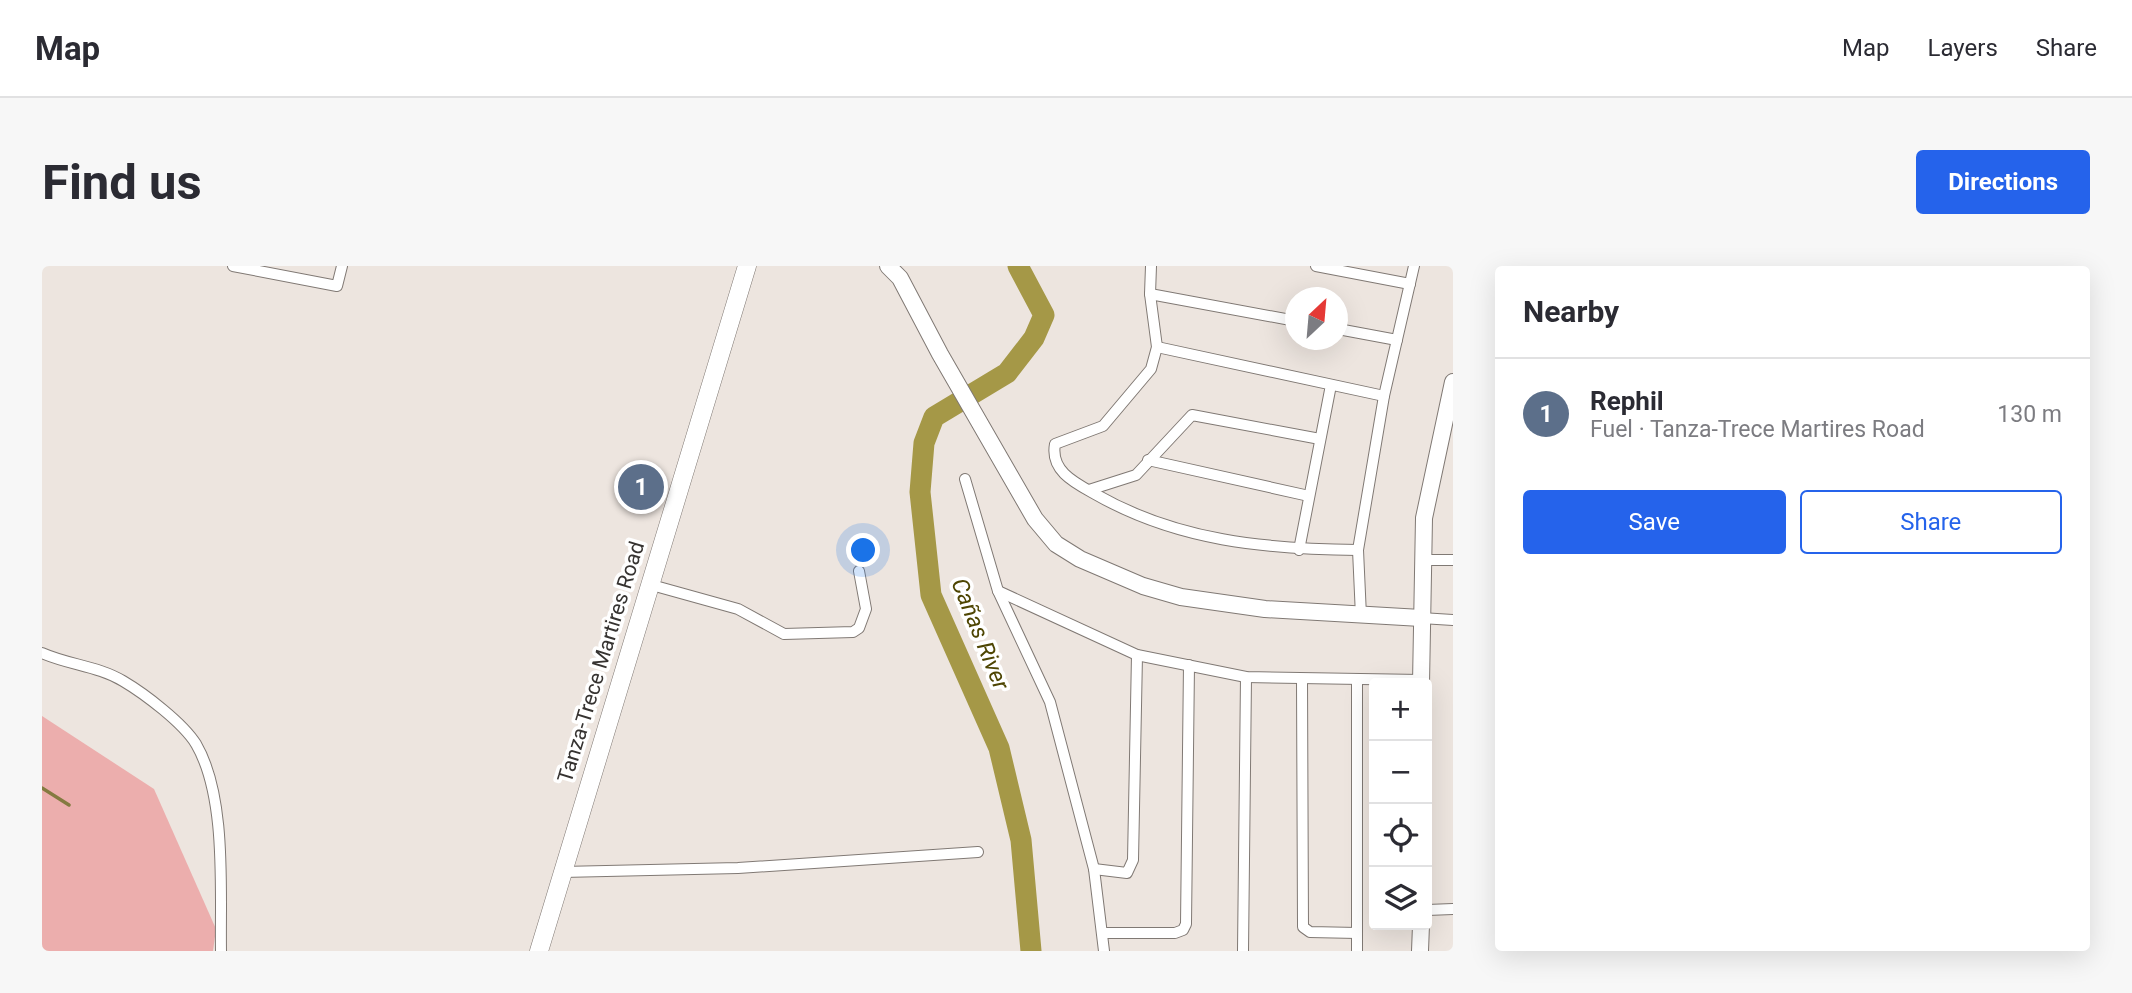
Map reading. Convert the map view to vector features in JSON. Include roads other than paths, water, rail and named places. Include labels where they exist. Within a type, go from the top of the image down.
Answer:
[{"type":"main road","name":"Tanza-Trece Martires Road","points":[[539,951],[648,584],[747,266]]},
{"type":"street","points":[[233,266],[337,286],[342,266]]},
{"type":"street","points":[[888,266],[900,278],[940,354],[1035,519],[1055,544],[1080,559],[1143,586],[1222,605],[1453,620]]},
{"type":"street","points":[[1151,266],[1150,294],[1157,346],[1151,369],[1103,426],[1055,444],[1054,452],[1064,477],[1118,507],[1184,533],[1243,545],[1298,550],[1358,550]]},
{"type":"street","points":[[1316,266],[1410,284]]},
{"type":"street","points":[[1361,616],[1358,550],[1384,396],[1414,266]]},
{"type":"street","points":[[1150,294],[1285,319]]},
{"type":"street","points":[[1348,331],[1397,340]]},
{"type":"street","points":[[1157,346],[1384,396]]},
{"type":"street","points":[[1421,678],[1424,518],[1453,382]]},
{"type":"street","points":[[1298,550],[1331,385]]},
{"type":"street","points":[[1089,490],[1136,475],[1192,415],[1320,439]]},
{"type":"street","points":[[1149,460],[1309,496]]},
{"type":"street","points":[[965,479],[998,591],[1050,702],[1094,869],[1104,951]]},
{"type":"street","points":[[1422,560],[1453,560]]},
{"type":"street","points":[[648,584],[738,609],[785,634],[853,632],[859,628],[866,609],[859,571]]},
{"type":"street","points":[[998,591],[1137,655],[1246,677],[1369,680]]},
{"type":"street","points":[[42,653],[96,668],[123,681],[162,709],[195,742],[205,763],[216,809],[220,845],[221,951]]},
{"type":"street","points":[[1094,869],[1127,873],[1133,860],[1137,655]]},
{"type":"street","points":[[1103,933],[1175,933],[1183,930],[1186,924],[1189,666]]},
{"type":"street","points":[[1243,951],[1246,677]]},
{"type":"street","points":[[1302,680],[1303,926],[1310,932],[1357,933]]},
{"type":"street","points":[[1357,680],[1357,951]]},
{"type":"street","points":[[562,872],[738,868],[978,852]]},
{"type":"street","points":[[1432,910],[1453,909]]},
{"type":"street","points":[[1420,951],[1421,930]]},
{"type":"waterway","name":"Cañas River","points":[[1018,266],[1044,315],[1034,338],[1007,373],[934,417],[924,443],[920,492],[931,595],[999,748],[1021,840],[1031,951]]},
{"type":"waterway","points":[[42,788],[69,805]]},
{"type":"place","name":"Rephil","points":[[641,487]]}]
